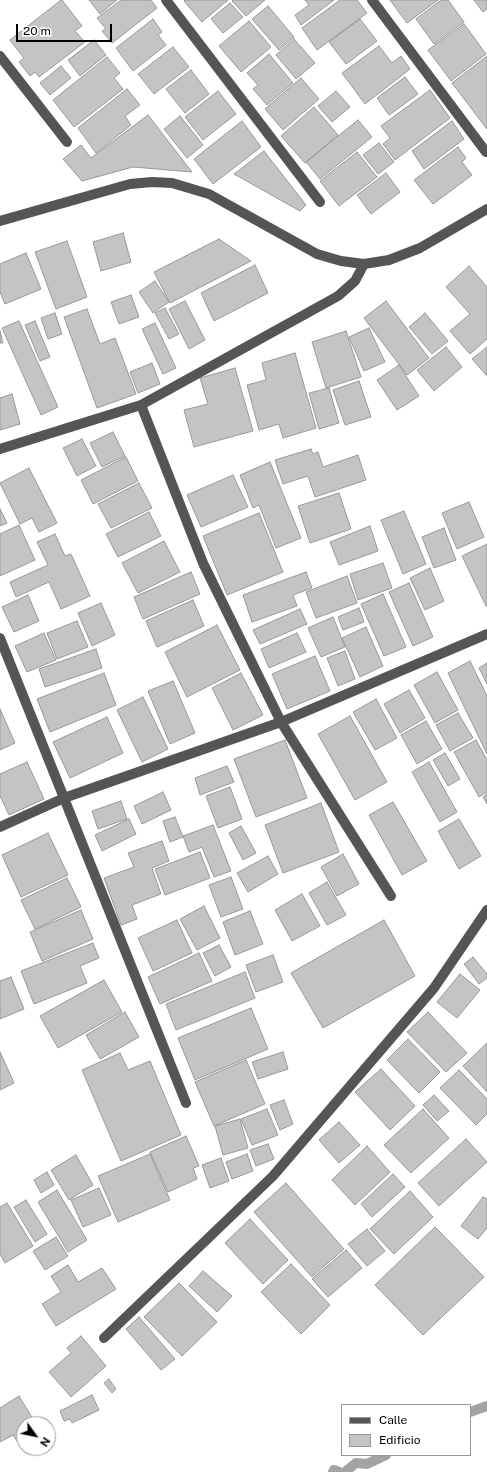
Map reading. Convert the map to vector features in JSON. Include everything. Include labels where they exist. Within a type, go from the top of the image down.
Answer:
[{"type":"street","points":[[166,0],[320,202]]},
{"type":"street","points":[[372,0],[486,152]]},
{"type":"street","points":[[0,56],[67,142]]},
{"type":"street","points":[[0,221],[130,184],[152,182],[172,183],[209,194],[317,254],[341,261],[364,264],[389,260],[420,248],[487,209]]},
{"type":"street","points":[[0,449],[141,405],[338,296],[355,281],[364,264]]},
{"type":"street","points":[[141,405],[203,563],[281,722],[391,896]]},
{"type":"street","points":[[0,827],[64,798],[281,722],[487,634]]},
{"type":"street","points":[[0,638],[186,1103]]},
{"type":"street","points":[[104,1338],[273,1176],[434,988],[487,910]]},
{"type":"building","points":[[61,0],[82,26],[75,31],[85,42],[39,77],[35,72],[30,76],[19,62],[24,58],[10,40]]},
{"type":"building","points":[[89,0],[117,0],[100,14]]},
{"type":"building","points":[[121,0],[151,0],[157,8],[112,43],[102,31],[106,29],[97,18]]},
{"type":"building","points":[[228,0],[202,22],[184,1]]},
{"type":"building","points":[[265,0],[246,16],[232,1]]},
{"type":"building","points":[[305,0],[334,0],[301,25],[295,15],[309,5]]},
{"type":"building","points":[[340,0],[357,0],[367,13],[317,50],[302,28]]},
{"type":"building","points":[[390,0],[438,0],[407,23]]},
{"type":"building","points":[[441,0],[448,0],[464,22],[434,44],[416,19]]},
{"type":"building","points":[[474,0],[487,0],[487,9],[483,12]]},
{"type":"building","points":[[230,3],[243,17],[223,33],[211,19]]},
{"type":"building","points":[[268,6],[294,37],[279,50],[252,19]]},
{"type":"building","points":[[153,19],[162,32],[158,35],[166,45],[133,71],[116,48]]},
{"type":"building","points":[[360,19],[377,41],[346,64],[329,42]]},
{"type":"building","points":[[249,21],[271,47],[241,72],[219,46]]},
{"type":"building","points":[[464,24],[486,54],[451,81],[428,50]]},
{"type":"building","points":[[294,39],[315,63],[296,79],[276,55]]},
{"type":"building","points":[[94,40],[106,55],[80,76],[68,60]]},
{"type":"building","points":[[379,46],[392,63],[401,56],[410,69],[365,104],[342,73]]},
{"type":"building","points":[[173,47],[189,67],[154,94],[138,74]]},
{"type":"building","points":[[269,54],[293,83],[267,105],[253,89],[258,85],[247,73]]},
{"type":"building","points":[[487,56],[487,129],[452,83]]},
{"type":"building","points":[[107,57],[120,73],[114,78],[123,89],[74,127],[53,100]]},
{"type":"building","points":[[61,66],[71,78],[50,95],[40,83]]},
{"type":"building","points":[[191,70],[209,94],[185,113],[166,89]]},
{"type":"building","points":[[405,77],[418,94],[389,115],[377,98]]},
{"type":"building","points":[[301,78],[319,99],[283,130],[265,109]]},
{"type":"building","points":[[127,89],[140,105],[125,116],[131,125],[96,153],[78,128]]},
{"type":"building","points":[[430,90],[450,118],[395,160],[383,144],[390,138],[381,126]]},
{"type":"building","points":[[218,91],[236,114],[203,140],[185,117]]},
{"type":"building","points":[[336,91],[350,107],[332,122],[318,106]]},
{"type":"building","points":[[314,107],[338,135],[305,163],[281,136]]},
{"type":"building","points":[[148,115],[192,172],[133,167],[82,181],[63,159],[81,145],[91,158]]},
{"type":"building","points":[[180,116],[203,145],[187,158],[164,129]]},
{"type":"building","points":[[358,120],[372,137],[320,179],[306,162]]},
{"type":"building","points":[[242,121],[261,147],[213,184],[194,159]]},
{"type":"building","points":[[452,121],[464,139],[424,169],[412,151]]},
{"type":"building","points":[[379,143],[394,162],[378,174],[363,155]]},
{"type":"building","points":[[458,147],[466,158],[462,162],[472,175],[433,204],[414,180]]},
{"type":"building","points":[[264,151],[306,205],[300,211],[234,174]]},
{"type":"building","points":[[357,152],[377,177],[339,206],[320,181]]},
{"type":"building","points":[[386,173],[400,192],[371,214],[357,195]]},
{"type":"building","points":[[123,233],[131,262],[101,271],[93,242]]},
{"type":"building","points":[[219,239],[251,261],[170,303],[154,272]]},
{"type":"building","points":[[67,241],[87,297],[56,309],[35,252]]},
{"type":"building","points":[[26,253],[41,289],[5,304],[0,292],[0,264]]},
{"type":"building","points":[[255,265],[268,293],[214,321],[201,293]]},
{"type":"building","points":[[469,266],[487,287],[487,339],[470,354],[450,331],[470,314],[446,287]]},
{"type":"building","points":[[155,281],[169,302],[153,313],[139,292]]},
{"type":"building","points":[[131,295],[139,317],[119,324],[111,302]]},
{"type":"building","points":[[185,301],[205,340],[189,349],[169,309]]},
{"type":"building","points":[[386,301],[429,358],[407,375],[364,318]]},
{"type":"building","points":[[165,308],[179,334],[169,339],[155,313]]},
{"type":"building","points":[[87,309],[100,344],[115,338],[136,394],[97,408],[64,317]]},
{"type":"building","points":[[55,313],[62,334],[48,339],[41,318]]},
{"type":"building","points":[[425,313],[448,341],[432,354],[409,327]]},
{"type":"building","points":[[19,321],[58,407],[41,415],[2,328]]},
{"type":"building","points":[[35,321],[50,357],[40,361],[25,325]]},
{"type":"building","points":[[155,323],[176,368],[163,374],[142,329]]},
{"type":"building","points":[[369,328],[385,362],[364,371],[349,337]]},
{"type":"building","points":[[0,331],[3,343],[0,343]]},
{"type":"building","points":[[346,331],[361,377],[326,388],[312,342]]},
{"type":"building","points":[[446,347],[462,367],[434,391],[417,370]]},
{"type":"building","points":[[487,347],[487,376],[472,359]]},
{"type":"building","points":[[295,353],[316,428],[283,438],[279,424],[259,430],[247,385],[266,380],[262,363]]},
{"type":"building","points":[[152,363],[160,384],[138,393],[130,372]]},
{"type":"building","points":[[399,365],[419,396],[397,410],[377,380]]},
{"type":"building","points":[[235,368],[253,431],[194,447],[184,410],[208,404],[200,378]]},
{"type":"building","points":[[359,381],[371,417],[345,425],[333,390]]},
{"type":"building","points":[[329,388],[339,423],[319,429],[309,393]]},
{"type":"building","points":[[12,394],[20,424],[0,430],[0,398]]},
{"type":"building","points":[[113,432],[125,456],[102,467],[90,443]]},
{"type":"building","points":[[82,439],[96,466],[77,476],[63,448]]},
{"type":"building","points":[[311,449],[313,454],[318,452],[323,467],[358,455],[366,480],[315,497],[308,476],[283,484],[275,460]]},
{"type":"building","points":[[126,457],[138,481],[93,504],[81,480]]},
{"type":"building","points":[[270,462],[301,538],[276,548],[259,505],[253,508],[240,475]]},
{"type":"building","points":[[29,468],[57,523],[39,532],[32,518],[20,524],[0,483]]},
{"type":"building","points":[[233,475],[248,507],[201,527],[187,495]]},
{"type":"building","points":[[139,483],[152,508],[111,528],[98,504]]},
{"type":"building","points":[[339,493],[351,529],[310,543],[298,506]]},
{"type":"building","points":[[469,502],[484,537],[457,549],[442,513]]},
{"type":"building","points":[[0,509],[7,523],[0,526]]},
{"type":"building","points":[[404,511],[426,564],[403,574],[381,520]]},
{"type":"building","points":[[149,512],[161,536],[118,557],[106,534]]},
{"type":"building","points":[[259,513],[283,572],[227,595],[203,536]]},
{"type":"building","points":[[19,525],[35,560],[0,576],[0,534]]},
{"type":"building","points":[[370,526],[378,551],[339,565],[330,542]]},
{"type":"building","points":[[444,528],[456,560],[434,568],[422,537]]},
{"type":"building","points":[[55,534],[65,556],[71,554],[90,596],[61,609],[49,582],[16,597],[10,582],[48,565],[37,542]]},
{"type":"building","points":[[164,541],[180,572],[138,593],[122,563]]},
{"type":"building","points":[[487,544],[487,606],[486,606],[462,556]]},
{"type":"building","points":[[383,563],[392,588],[358,600],[350,574]]},
{"type":"building","points":[[430,568],[444,601],[425,610],[410,578]]},
{"type":"building","points":[[191,572],[200,594],[143,619],[134,597]]},
{"type":"building","points":[[306,572],[312,588],[293,595],[297,606],[252,622],[243,595]]},
{"type":"building","points":[[347,576],[357,603],[316,618],[306,592]]},
{"type":"building","points":[[409,583],[433,637],[413,646],[389,592]]},
{"type":"building","points":[[383,594],[406,647],[384,656],[361,604]]},
{"type":"building","points":[[28,595],[39,621],[14,632],[2,607]]},
{"type":"building","points":[[193,600],[204,626],[157,647],[146,621]]},
{"type":"building","points":[[101,603],[115,635],[92,646],[78,613]]},
{"type":"building","points":[[359,608],[364,622],[343,630],[338,617]]},
{"type":"building","points":[[300,609],[307,624],[260,644],[253,630]]},
{"type":"building","points":[[333,617],[345,647],[321,657],[308,628]]},
{"type":"building","points":[[77,621],[88,647],[57,659],[47,633]]},
{"type":"building","points":[[217,625],[240,670],[187,697],[165,652]]},
{"type":"building","points":[[366,627],[383,666],[360,677],[342,638]]},
{"type":"building","points":[[44,633],[56,660],[27,672],[15,646]]},
{"type":"building","points":[[297,633],[306,652],[269,668],[261,649]]},
{"type":"building","points":[[96,649],[102,668],[45,687],[39,669]]},
{"type":"building","points":[[345,651],[355,679],[338,686],[327,658]]},
{"type":"building","points":[[315,656],[330,691],[287,709],[272,674]]},
{"type":"building","points":[[470,661],[487,696],[487,754],[448,673]]},
{"type":"building","points":[[487,663],[487,684],[479,668]]},
{"type":"building","points":[[437,672],[458,710],[435,723],[414,685]]},
{"type":"building","points":[[104,673],[116,705],[50,732],[37,699]]},
{"type":"building","points":[[241,673],[263,715],[233,730],[212,688]]},
{"type":"building","points":[[173,681],[195,733],[170,744],[148,691]]},
{"type":"building","points":[[409,690],[425,718],[400,733],[384,704]]},
{"type":"building","points":[[143,697],[168,749],[142,762],[117,710]]},
{"type":"building","points":[[376,699],[397,738],[375,750],[353,712]]},
{"type":"building","points":[[0,709],[15,743],[0,750]]},
{"type":"building","points":[[458,713],[473,738],[450,751],[436,725]]},
{"type":"building","points":[[350,716],[387,782],[355,800],[318,734]]},
{"type":"building","points":[[107,717],[123,753],[70,778],[53,742]]},
{"type":"building","points":[[426,721],[442,749],[417,764],[401,735]]},
{"type":"building","points":[[285,740],[307,798],[256,817],[234,759]]},
{"type":"building","points":[[476,740],[487,760],[487,792],[479,797],[454,752]]},
{"type":"building","points":[[445,753],[460,779],[448,786],[433,760]]},
{"type":"building","points":[[27,762],[44,799],[9,815],[0,796],[0,774]]},
{"type":"building","points":[[429,762],[457,812],[440,822],[412,772]]},
{"type":"building","points":[[227,766],[234,782],[200,795],[195,778]]},
{"type":"building","points":[[230,787],[242,819],[218,828],[206,796]]},
{"type":"building","points":[[163,792],[171,810],[142,824],[134,806]]},
{"type":"building","points":[[487,794],[487,804],[483,797]]},
{"type":"building","points":[[121,801],[127,819],[98,829],[92,811]]},
{"type":"building","points":[[393,802],[427,861],[402,875],[369,815]]},
{"type":"building","points":[[321,803],[339,852],[283,873],[265,825]]},
{"type":"building","points":[[175,817],[183,837],[170,842],[163,821]]},
{"type":"building","points":[[129,819],[136,834],[102,851],[95,835]]},
{"type":"building","points":[[459,819],[481,856],[459,869],[438,831]]},
{"type":"building","points":[[213,825],[231,871],[214,877],[202,847],[189,852],[183,836]]},
{"type":"building","points":[[241,826],[256,853],[243,860],[229,833]]},
{"type":"building","points":[[48,833],[68,875],[21,897],[2,855]]},
{"type":"building","points":[[162,841],[169,861],[152,868],[161,894],[132,905],[137,919],[121,925],[104,878],[134,867],[128,853]]},
{"type":"building","points":[[200,852],[210,878],[165,895],[155,869]]},
{"type":"building","points":[[343,854],[359,884],[337,896],[321,867]]},
{"type":"building","points":[[268,856],[278,874],[248,892],[237,873]]},
{"type":"building","points":[[231,877],[243,909],[221,917],[209,885]]},
{"type":"building","points":[[67,878],[81,907],[35,929],[21,900]]},
{"type":"building","points":[[327,882],[346,915],[327,925],[309,893]]},
{"type":"building","points":[[302,894],[320,926],[292,941],[275,910]]},
{"type":"building","points":[[204,906],[220,938],[197,950],[180,919]]},
{"type":"building","points":[[81,910],[93,939],[42,961],[30,932]]},
{"type":"building","points":[[250,911],[263,944],[235,955],[223,922]]},
{"type":"building","points":[[177,920],[192,953],[153,971],[138,938]]},
{"type":"building","points":[[384,920],[415,976],[323,1028],[291,973]]},
{"type":"building","points":[[93,943],[99,958],[80,966],[87,983],[34,1004],[21,971]]},
{"type":"building","points":[[219,945],[231,967],[215,976],[203,953]]},
{"type":"building","points":[[199,953],[212,981],[160,1004],[148,977]]},
{"type":"building","points":[[273,955],[283,982],[256,992],[246,965]]},
{"type":"building","points":[[473,957],[487,974],[487,978],[479,984],[464,964]]},
{"type":"building","points":[[245,972],[255,998],[176,1030],[166,1004]]},
{"type":"building","points":[[460,974],[480,990],[457,1018],[437,1002]]},
{"type":"building","points":[[11,977],[24,1009],[0,1019],[0,981]]},
{"type":"building","points":[[104,980],[122,1012],[58,1048],[40,1016]]},
{"type":"building","points":[[251,1008],[268,1049],[195,1080],[178,1038]]},
{"type":"building","points":[[125,1012],[139,1037],[100,1059],[86,1035]]},
{"type":"building","points":[[428,1012],[467,1053],[446,1072],[407,1032]]},
{"type":"building","points":[[408,1039],[440,1072],[419,1093],[387,1060]]},
{"type":"building","points":[[487,1043],[487,1092],[463,1066]]},
{"type":"building","points":[[0,1052],[14,1083],[0,1090]]},
{"type":"building","points":[[283,1052],[288,1069],[258,1079],[252,1062]]},
{"type":"building","points":[[120,1053],[128,1070],[150,1061],[181,1135],[121,1161],[82,1070]]},
{"type":"building","points":[[246,1060],[265,1104],[214,1126],[195,1082]]},
{"type":"building","points":[[381,1069],[415,1106],[390,1130],[355,1092]]},
{"type":"building","points":[[459,1070],[487,1099],[487,1114],[476,1125],[440,1088]]},
{"type":"building","points":[[434,1095],[449,1111],[437,1121],[423,1105]]},
{"type":"building","points":[[284,1100],[293,1124],[280,1130],[270,1105]]},
{"type":"building","points":[[267,1109],[278,1135],[252,1145],[241,1119]]},
{"type":"building","points":[[423,1109],[449,1138],[411,1173],[384,1145]]},
{"type":"building","points":[[240,1119],[248,1148],[223,1155],[215,1126]]},
{"type":"building","points":[[339,1122],[360,1145],[339,1163],[319,1140]]},
{"type":"building","points":[[186,1136],[199,1166],[193,1168],[197,1179],[168,1192],[150,1152]]},
{"type":"building","points":[[466,1139],[487,1162],[439,1206],[418,1183]]},
{"type":"building","points":[[268,1144],[274,1159],[256,1166],[250,1150]]},
{"type":"building","points":[[367,1146],[390,1172],[355,1205],[332,1180]]},
{"type":"building","points":[[150,1154],[170,1200],[118,1222],[98,1176]]},
{"type":"building","points":[[247,1154],[253,1171],[232,1179],[226,1162]]},
{"type":"building","points":[[76,1155],[93,1185],[69,1200],[51,1170]]},
{"type":"building","points":[[221,1158],[229,1181],[210,1188],[202,1165]]},
{"type":"building","points":[[47,1172],[54,1185],[41,1193],[34,1180]]},
{"type":"building","points":[[393,1174],[405,1187],[372,1217],[361,1204]]},
{"type":"building","points":[[286,1183],[344,1249],[312,1277],[254,1212]]},
{"type":"building","points":[[99,1188],[111,1215],[83,1227],[71,1200]]},
{"type":"building","points":[[57,1190],[87,1240],[68,1252],[38,1202]]},
{"type":"building","points":[[410,1191],[433,1217],[394,1254],[370,1229]]},
{"type":"building","points":[[483,1197],[487,1199],[487,1228],[478,1239],[461,1226]]},
{"type":"building","points":[[26,1200],[47,1234],[35,1242],[14,1207]]},
{"type":"building","points":[[7,1203],[33,1246],[5,1263],[0,1254],[0,1207]]},
{"type":"building","points":[[250,1219],[288,1260],[263,1284],[225,1243]]},
{"type":"building","points":[[435,1227],[484,1277],[423,1335],[375,1285]]},
{"type":"building","points":[[367,1229],[385,1251],[367,1266],[348,1244]]},
{"type":"building","points":[[56,1237],[68,1256],[45,1270],[33,1251]]},
{"type":"building","points":[[346,1250],[362,1268],[328,1297],[312,1279]]},
{"type":"building","points":[[291,1264],[330,1305],[301,1334],[261,1292]]},
{"type":"building","points":[[68,1265],[78,1282],[102,1268],[116,1289],[56,1326],[42,1304],[61,1292],[51,1276]]},
{"type":"building","points":[[203,1271],[232,1296],[217,1312],[189,1286]]},
{"type":"building","points":[[179,1283],[217,1322],[182,1356],[144,1317]]},
{"type":"building","points":[[139,1317],[175,1359],[161,1370],[126,1329]]},
{"type":"building","points":[[81,1336],[106,1366],[71,1397],[49,1372],[71,1353],[67,1348]]},
{"type":"building","points":[[109,1379],[116,1389],[112,1393],[104,1383]]},
{"type":"building","points":[[92,1395],[99,1410],[72,1423],[70,1419],[64,1421],[60,1411]]},
{"type":"building","points":[[19,1396],[31,1416],[16,1416],[16,1440],[13,1435],[0,1442],[0,1408]]},
{"type":"waterway","points":[[471,1412],[487,1406]]},
{"type":"waterway","points":[[345,1472],[356,1463],[367,1464],[384,1456]]},
{"type":"waterway","points":[[333,1472],[334,1470],[339,1472]]}]
